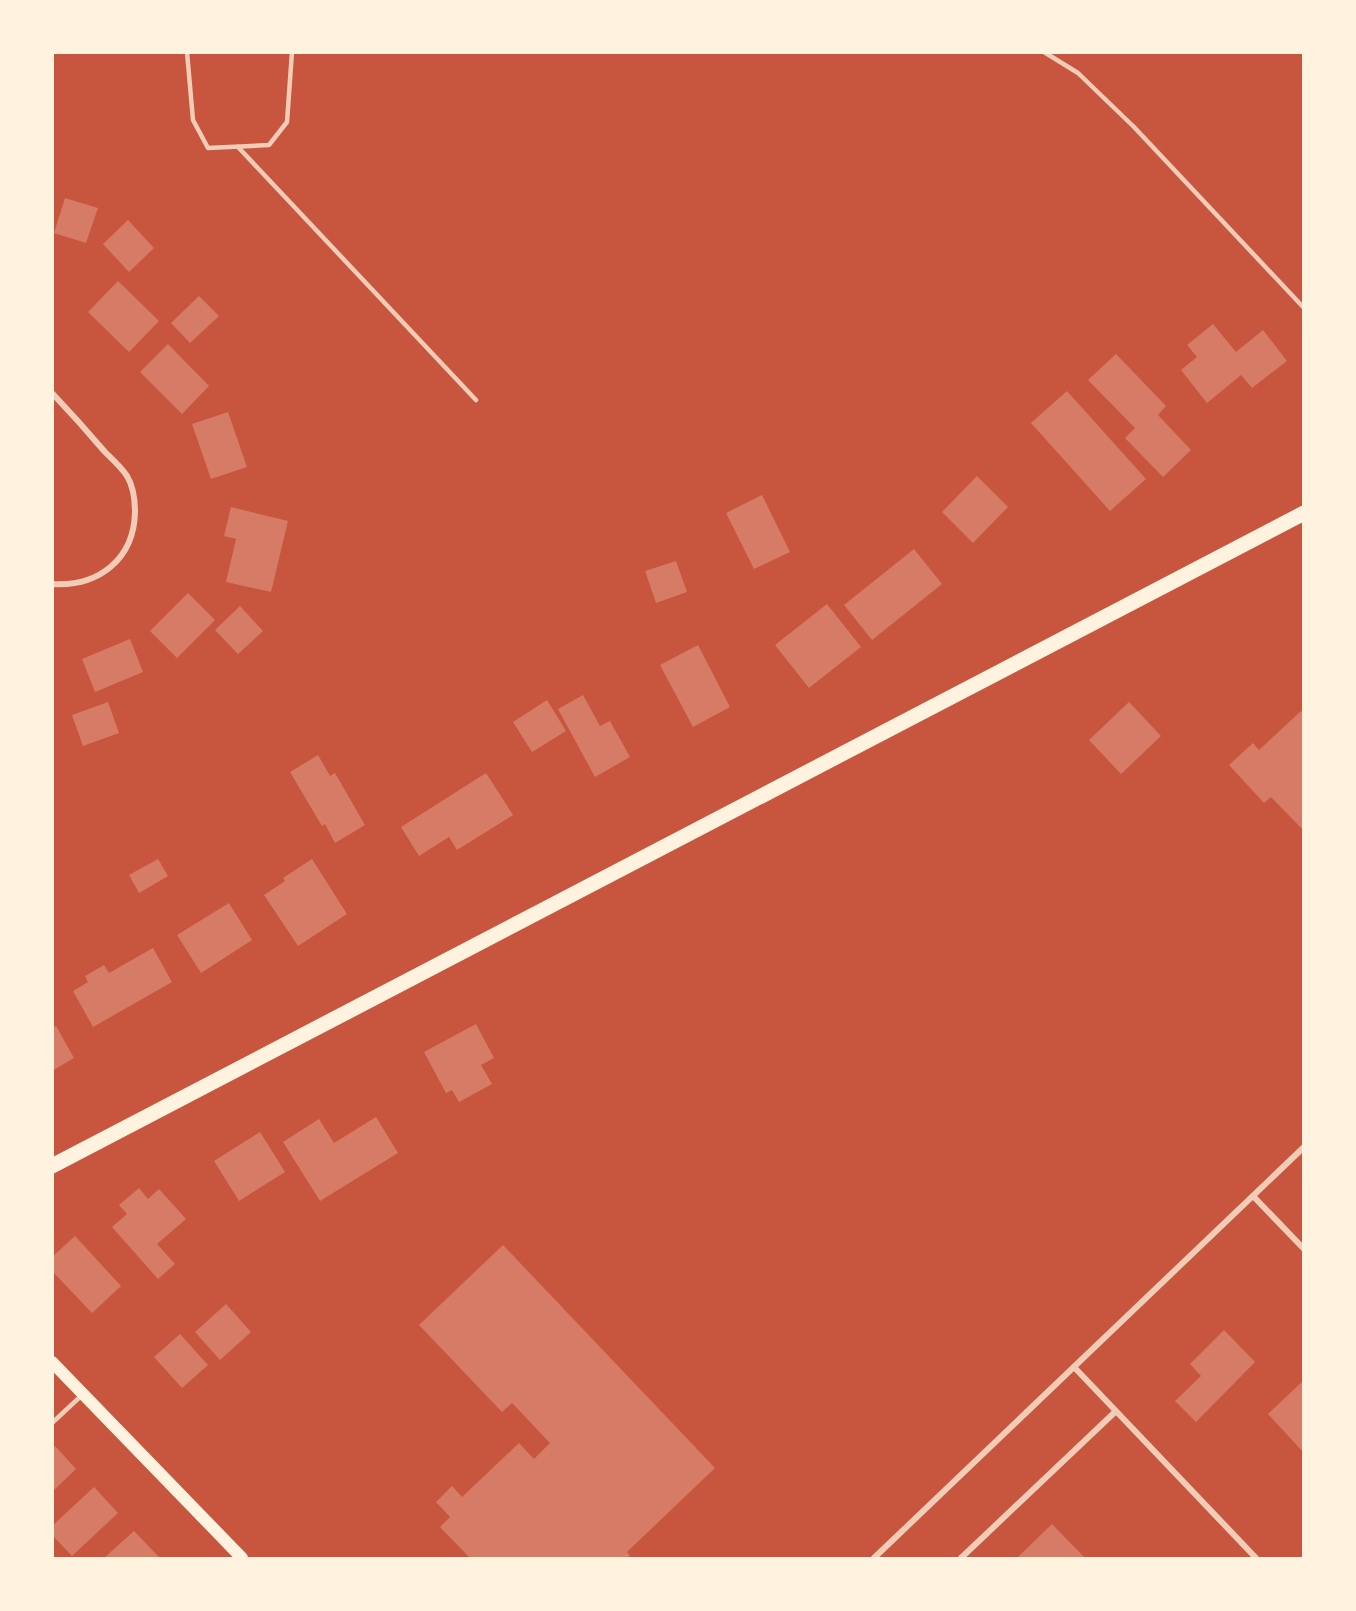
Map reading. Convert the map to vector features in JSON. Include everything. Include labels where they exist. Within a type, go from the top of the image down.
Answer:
[{"type":"main road","points":[[52,1166],[1304,513]]},
{"type":"main road","points":[[52,1362],[239,1558]]},
{"type":"street","points":[[52,393],[128,477],[135,500],[135,522],[131,541],[120,560],[102,573],[77,584],[52,584]]},
{"type":"street","points":[[874,1558],[1304,1147]]},
{"type":"street","points":[[1253,1196],[1304,1249]]},
{"type":"street","points":[[1074,1367],[1256,1558]]},
{"type":"street","points":[[961,1558],[1115,1412]]},
{"type":"lane","points":[[187,52],[194,120],[208,148],[269,145],[287,122],[292,52]]},
{"type":"lane","points":[[1044,52],[1078,73],[1134,127],[1304,308]]},
{"type":"lane","points":[[238,147],[476,400]]},
{"type":"lane","points":[[52,1423],[83,1394]]},
{"type":"building","points":[[65,198],[98,208],[86,243],[54,233]]},
{"type":"building","points":[[128,220],[154,248],[129,272],[103,244]]},
{"type":"building","points":[[118,281],[159,321],[129,352],[88,312]]},
{"type":"building","points":[[199,296],[219,316],[190,343],[171,323]]},
{"type":"building","points":[[1213,324],[1236,352],[1263,330],[1287,361],[1252,388],[1241,375],[1207,403],[1181,370],[1197,357],[1187,345]]},
{"type":"building","points":[[168,344],[209,386],[182,414],[140,372]]},
{"type":"building","points":[[1116,354],[1166,406],[1158,415],[1191,450],[1163,477],[1125,438],[1135,428],[1088,380]]},
{"type":"building","points":[[1067,391],[1146,479],[1110,511],[1031,423]]},
{"type":"building","points":[[228,412],[247,467],[211,479],[192,424]]},
{"type":"building","points":[[977,476],[1008,507],[973,543],[942,512]]},
{"type":"building","points":[[762,495],[790,552],[754,569],[726,513]]},
{"type":"building","points":[[231,507],[288,521],[271,592],[226,582],[236,539],[224,536]]},
{"type":"building","points":[[914,549],[942,584],[872,640],[844,605]]},
{"type":"building","points":[[676,561],[687,592],[656,603],[645,571]]},
{"type":"building","points":[[188,593],[215,620],[177,658],[150,631]]},
{"type":"building","points":[[827,604],[861,647],[809,688],[775,645]]},
{"type":"building","points":[[240,606],[263,631],[238,654],[215,630]]},
{"type":"building","points":[[130,639],[143,672],[95,692],[82,659]]},
{"type":"building","points":[[698,645],[730,707],[693,727],[660,665]]},
{"type":"building","points":[[583,695],[600,726],[610,721],[630,757],[595,777],[558,709]]},
{"type":"building","points":[[547,700],[566,731],[532,752],[513,722]]},
{"type":"building","points":[[108,702],[119,733],[83,746],[72,715]]},
{"type":"building","points":[[1129,702],[1161,736],[1121,774],[1089,740]]},
{"type":"building","points":[[1301,711],[1304,714],[1304,831],[1271,797],[1264,803],[1229,765],[1253,743],[1259,750]]},
{"type":"building","points":[[318,755],[330,776],[335,773],[365,825],[335,843],[325,824],[322,826],[290,772]]},
{"type":"building","points":[[486,773],[513,815],[457,850],[449,837],[419,856],[401,827]]},
{"type":"building","points":[[158,859],[168,876],[139,893],[129,875]]},
{"type":"building","points":[[312,859],[347,914],[298,946],[264,895],[285,881],[283,878]]},
{"type":"building","points":[[229,903],[252,940],[201,973],[177,935]]},
{"type":"building","points":[[153,948],[172,982],[93,1027],[73,991],[88,982],[85,976],[104,965],[109,973]]},
{"type":"building","points":[[476,1024],[494,1058],[481,1065],[492,1084],[459,1102],[452,1090],[446,1093],[424,1052]]},
{"type":"building","points":[[56,1026],[74,1058],[52,1071],[52,1028]]},
{"type":"building","points":[[376,1117],[398,1153],[320,1201],[283,1142],[319,1119],[334,1143]]},
{"type":"building","points":[[260,1132],[285,1172],[239,1201],[214,1161]]},
{"type":"building","points":[[139,1188],[148,1199],[159,1189],[186,1219],[157,1244],[175,1264],[158,1279],[112,1227],[127,1214],[119,1205]]},
{"type":"building","points":[[75,1236],[121,1286],[92,1313],[52,1271],[52,1257]]},
{"type":"building","points":[[503,1245],[715,1468],[627,1552],[630,1556],[627,1558],[470,1558],[440,1527],[450,1517],[436,1502],[452,1486],[462,1497],[519,1443],[534,1459],[550,1443],[512,1403],[502,1412],[419,1325]]},
{"type":"building","points":[[226,1304],[251,1332],[220,1360],[195,1332]]},
{"type":"building","points":[[1224,1330],[1255,1362],[1196,1422],[1175,1401],[1201,1376],[1190,1364]]},
{"type":"building","points":[[180,1334],[208,1365],[182,1388],[154,1357]]},
{"type":"building","points":[[1304,1380],[1304,1453],[1268,1414]]},
{"type":"building","points":[[55,1446],[76,1469],[52,1492],[52,1449]]},
{"type":"building","points":[[94,1487],[118,1513],[72,1556],[52,1535],[52,1526]]},
{"type":"building","points":[[1052,1524],[1085,1558],[1017,1558]]},
{"type":"building","points":[[134,1531],[159,1557],[104,1558]]}]
